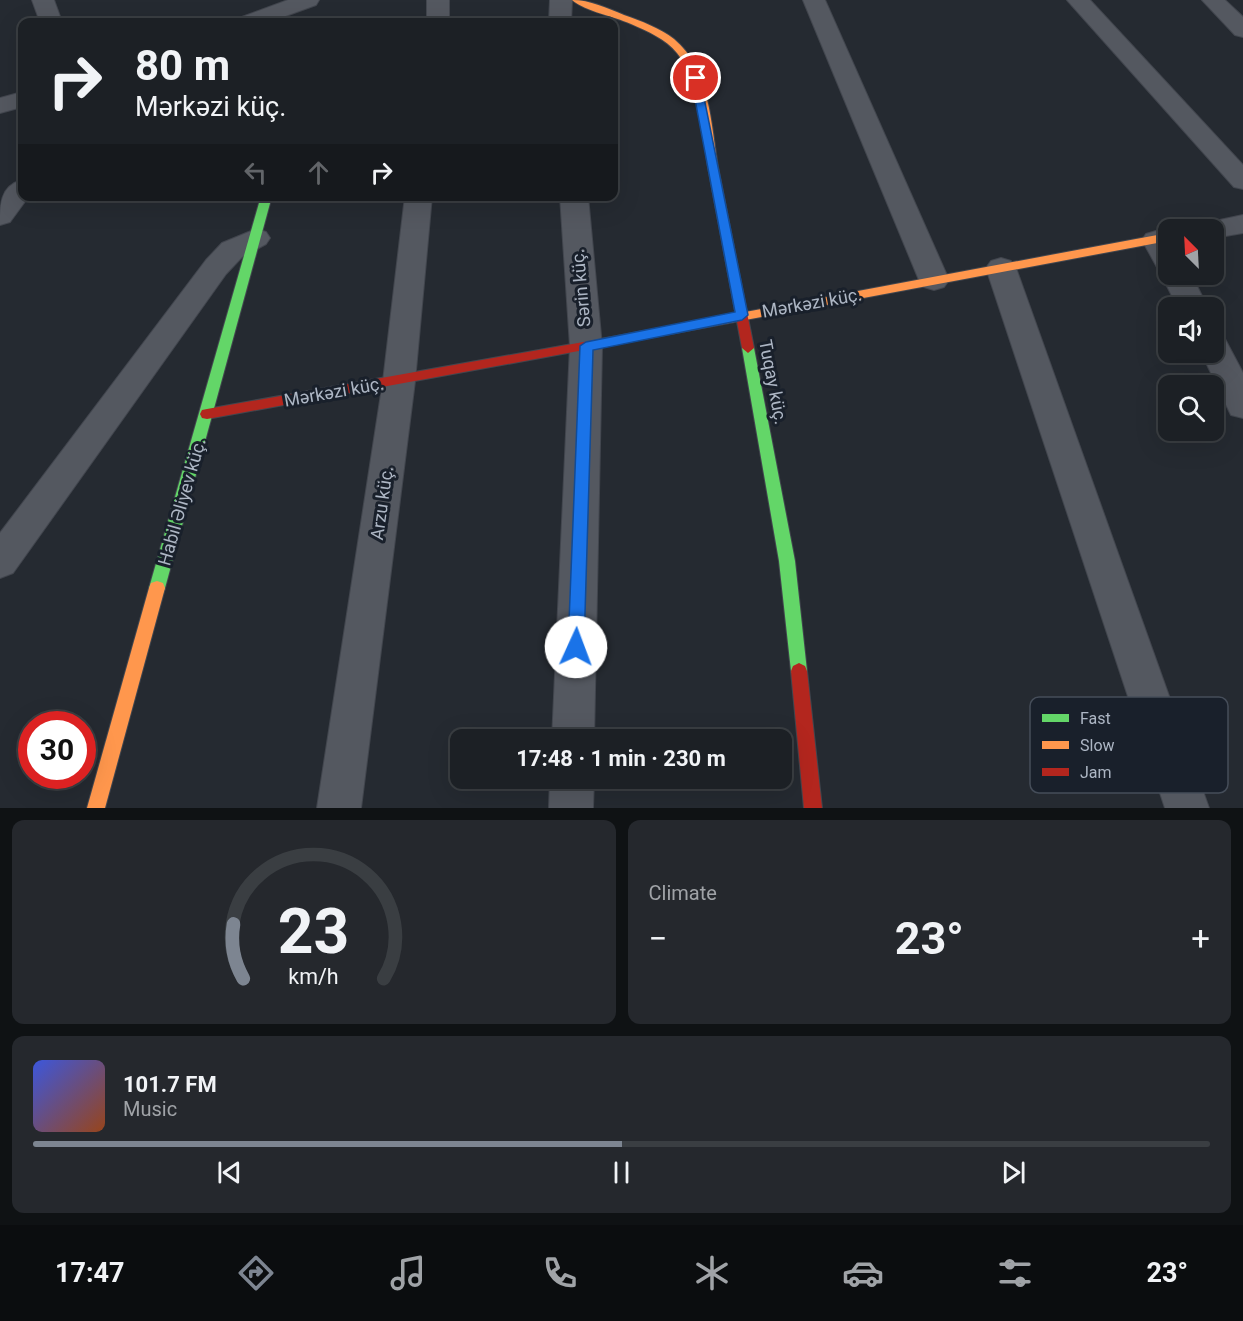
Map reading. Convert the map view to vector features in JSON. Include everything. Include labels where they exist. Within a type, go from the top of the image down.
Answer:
[{"type":"street","points":[[44,0],[50,18]]},
{"type":"street","points":[[256,18],[272,6],[308,0]]},
{"type":"street","points":[[314,18],[315,0]]},
{"type":"street","points":[[438,0],[438,18]]},
{"type":"street","points":[[560,18],[561,0]]},
{"type":"street","name":"Tuqay küç.","points":[[576,0],[667,38],[678,46],[688,59],[696,78],[787,561],[813,808]]},
{"type":"street","points":[[814,0],[934,280]]},
{"type":"street","points":[[1078,0],[1243,181]]},
{"type":"street","points":[[1213,0],[1243,30]]},
{"type":"street","points":[[0,106],[18,100]]},
{"type":"street","points":[[0,216],[18,193]]},
{"type":"street","name":"Habil Əliyev küç.","points":[[96,808],[266,201]]},
{"type":"street","name":"Arzu küç.","points":[[339,808],[399,381],[418,201]]},
{"type":"street","name":"Sərin küç.","points":[[573,729],[586,346],[574,201]]},
{"type":"street","points":[[1224,228],[1243,224]]},
{"type":"street","points":[[0,562],[216,267],[232,249],[256,238]]},
{"type":"street","name":"Mərkəzi küç.","points":[[207,414],[399,381],[1001,268],[1158,247]]},
{"type":"street","points":[[1001,268],[1149,697]]},
{"type":"street","points":[[1222,363],[1243,406]]},
{"type":"street","points":[[571,808],[572,789]]},
{"type":"street","points":[[1182,793],[1187,808]]},
{"type":"traffic: fast","points":[[157,588],[266,201]]},
{"type":"traffic: fast","points":[[748,348],[787,561],[799,671]]},
{"type":"traffic: slow","points":[[576,0],[660,34],[680,51],[696,80],[705,116],[713,167]]},
{"type":"traffic: slow","points":[[617,340],[1158,239]]},
{"type":"traffic: slow","points":[[96,808],[157,588]]},
{"type":"traffic: jam","points":[[713,167],[748,348]]},
{"type":"traffic: jam","points":[[207,414],[617,340]]},
{"type":"traffic: jam","points":[[799,671],[813,808]]},
{"type":"route","points":[[576,647],[586,346],[742,315],[696,78]]}]
